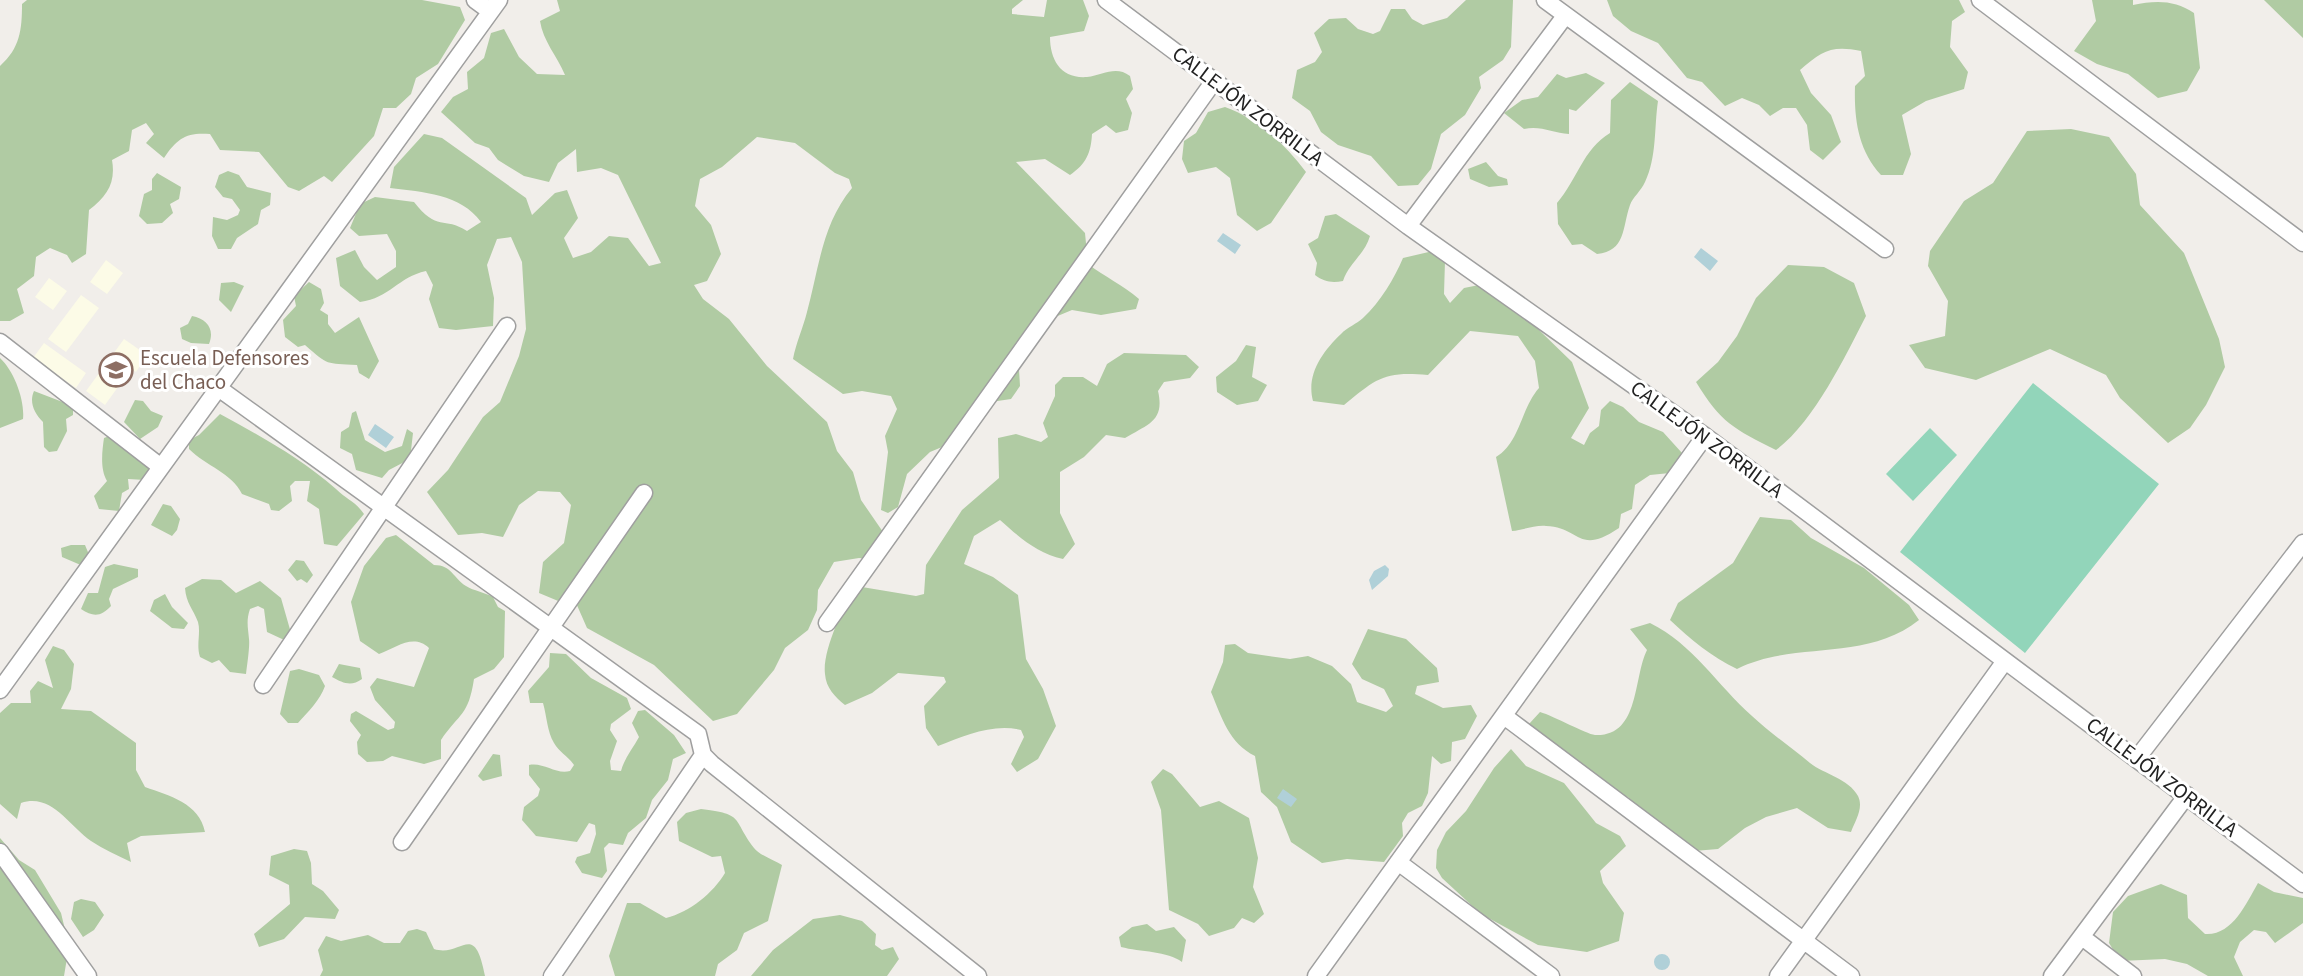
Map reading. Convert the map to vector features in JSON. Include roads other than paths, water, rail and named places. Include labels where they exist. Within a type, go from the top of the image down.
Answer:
[{"type":"street","points":[[0,690],[495,6],[475,0]]},
{"type":"street","name":"CALLEJÓN ZORRILLA","points":[[1106,0],[1408,226],[1705,436],[2138,757],[2303,884]]},
{"type":"street","points":[[1545,0],[1885,249]]},
{"type":"street","points":[[1980,0],[2303,243]]},
{"type":"street","points":[[1408,226],[1565,16]]},
{"type":"street","points":[[827,623],[1214,81]]},
{"type":"street","points":[[263,685],[507,326]]},
{"type":"street","points":[[0,342],[161,467]]},
{"type":"street","points":[[217,387],[698,734],[702,755],[978,976]]},
{"type":"street","points":[[1317,976],[1705,436]]},
{"type":"street","points":[[402,842],[644,493]]},
{"type":"street","points":[[2138,757],[2300,554]]},
{"type":"street","points":[[1778,976],[2005,661]]},
{"type":"street","points":[[1504,716],[1851,976]]},
{"type":"street","points":[[552,976],[702,755]]},
{"type":"street","points":[[2052,976],[2187,795]]},
{"type":"street","points":[[0,852],[88,976]]},
{"type":"street","points":[[1398,862],[1551,976]]},
{"type":"street","points":[[2082,937],[2133,976]]},
{"type":"water","points":[[1223,233],[1241,245],[1235,254],[1217,241]]},
{"type":"water","points":[[1701,248],[1718,261],[1710,271],[1694,257]]},
{"type":"water","points":[[375,424],[394,437],[386,448],[368,435]]},
{"type":"water","points":[[1385,565],[1389,569],[1388,576],[1372,590],[1369,580],[1374,571]]},
{"type":"water","points":[[1283,789],[1297,799],[1291,807],[1277,798]]},
{"type":"water","points":[[1659,954],[1665,954],[1670,962],[1668,968],[1659,970],[1654,965],[1654,959]]},
{"type":"place","name":"Escuela Defensores del Chaco","points":[[116,370]]}]
